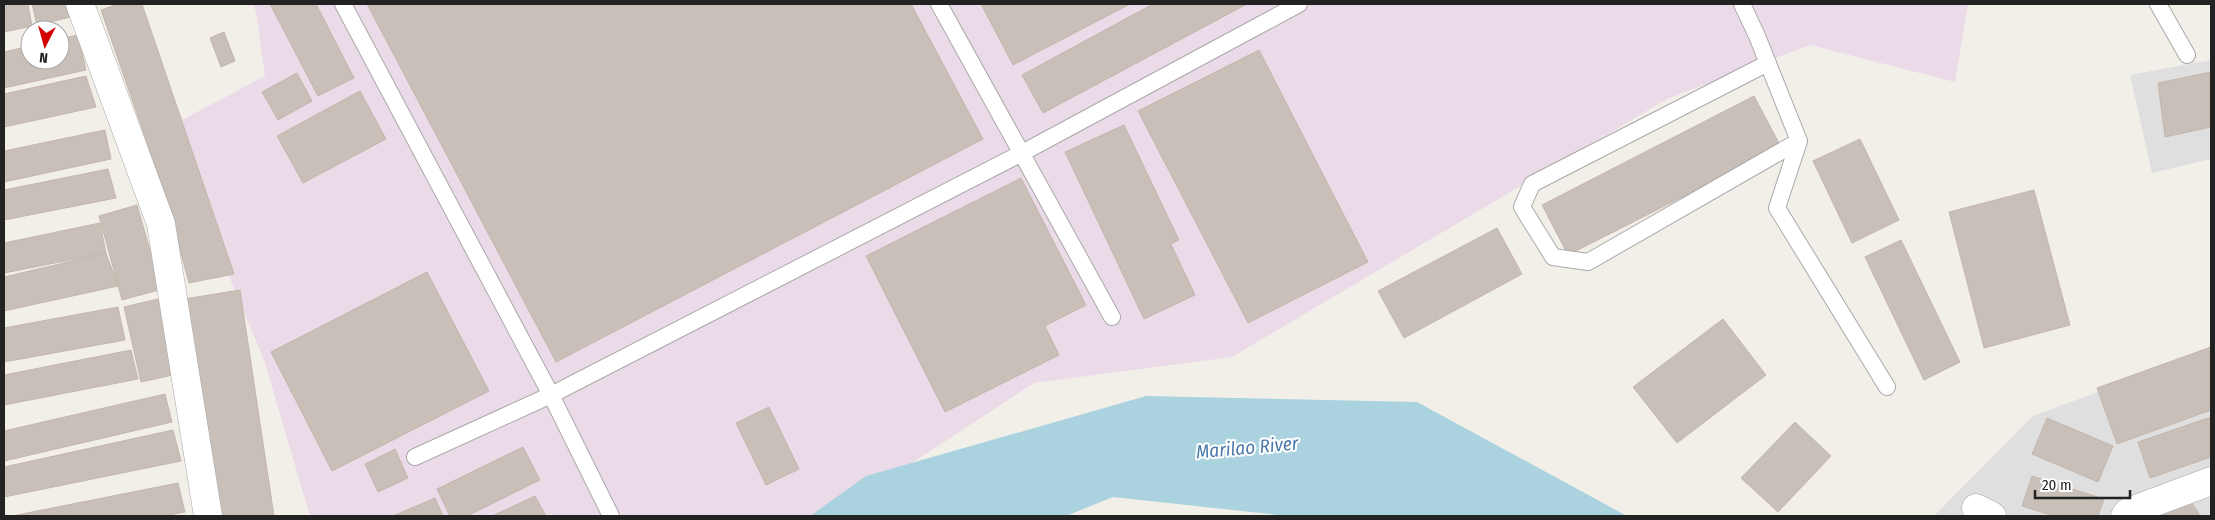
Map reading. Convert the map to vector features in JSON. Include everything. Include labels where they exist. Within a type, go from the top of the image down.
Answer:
[{"type":"street","points":[[80,4],[161,224],[208,516]]},
{"type":"street","points":[[2125,516],[2128,512],[2211,481]]},
{"type":"lane","points":[[343,4],[551,395],[611,516]]},
{"type":"lane","points":[[939,4],[1112,317]]},
{"type":"lane","points":[[415,457],[551,395],[1022,153],[1299,4]]},
{"type":"lane","points":[[1742,4],[1799,141],[1777,208],[1887,387]]},
{"type":"lane","points":[[2158,4],[2187,55]]},
{"type":"lane","points":[[1768,63],[1532,184],[1522,207],[1553,257],[1588,262],[1799,141]]},
{"type":"shaded area","points":[[253,4],[1968,4],[1955,82],[1810,45],[1667,99],[1232,357],[1034,383],[831,516],[310,516],[264,360],[167,128],[265,76],[256,12]]},
{"type":"shaded area","points":[[2211,60],[2211,159],[2152,173],[2130,75]]},
{"type":"shaded area","points":[[2211,350],[2211,516],[1934,516],[2033,416]]},
{"type":"water","name":"Marilao River","points":[[1146,396],[1417,402],[1627,516],[1287,516],[1113,497],[1066,516],[810,516],[866,476]]},
{"type":"building","points":[[4,4],[28,4],[31,20],[20,20],[20,29],[4,32]]},
{"type":"building","points":[[32,4],[71,4],[75,16],[58,20],[36,20]]},
{"type":"building","points":[[118,4],[142,4],[234,274],[189,283],[165,194],[101,10]]},
{"type":"building","points":[[270,4],[316,4],[354,78],[318,96]]},
{"type":"building","points":[[367,4],[911,4],[983,139],[556,362]]},
{"type":"building","points":[[981,4],[1130,4],[1013,65]]},
{"type":"building","points":[[1153,4],[1247,4],[1043,113],[1022,75]]},
{"type":"building","points":[[224,32],[235,61],[221,67],[210,38]]},
{"type":"building","points":[[78,35],[86,70],[4,88],[4,52],[20,48],[20,70],[70,70],[70,37]]},
{"type":"building","points":[[1259,50],[1368,262],[1248,323],[1138,111]]},
{"type":"building","points":[[2211,72],[2211,127],[2165,137],[2158,83]]},
{"type":"building","points":[[297,73],[312,101],[278,120],[262,92]]},
{"type":"building","points":[[86,76],[96,107],[4,127],[4,94]]},
{"type":"building","points":[[360,91],[386,139],[303,183],[277,136]]},
{"type":"building","points":[[1754,96],[1781,147],[1568,255],[1542,205]]},
{"type":"building","points":[[1124,125],[1179,240],[1171,244],[1195,295],[1144,319],[1065,152]]},
{"type":"building","points":[[105,130],[111,159],[4,182],[4,151]]},
{"type":"building","points":[[1860,139],[1899,220],[1852,243],[1813,161]]},
{"type":"building","points":[[108,169],[116,198],[4,220],[4,190]]},
{"type":"building","points":[[1021,178],[1086,305],[1045,326],[1059,355],[945,412],[866,256]]},
{"type":"building","points":[[2034,190],[2070,325],[1984,348],[1949,212]]},
{"type":"building","points":[[137,205],[152,257],[157,257],[166,288],[122,300],[99,216]]},
{"type":"building","points":[[100,223],[106,253],[4,273],[4,243]]},
{"type":"building","points":[[1497,228],[1522,274],[1404,338],[1378,291]]},
{"type":"building","points":[[1901,240],[1960,362],[1924,380],[1865,257]]},
{"type":"building","points":[[106,253],[118,286],[4,311],[4,277]]},
{"type":"building","points":[[427,272],[489,391],[332,471],[271,352]]},
{"type":"building","points":[[240,290],[274,516],[217,516],[184,299]]},
{"type":"building","points":[[158,299],[165,312],[166,344],[176,358],[173,375],[141,382],[124,307]]},
{"type":"building","points":[[118,307],[125,340],[4,362],[4,328]]},
{"type":"building","points":[[1723,319],[1766,375],[1677,443],[1633,387]]},
{"type":"building","points":[[2211,347],[2211,410],[2117,444],[2097,388]]},
{"type":"building","points":[[131,350],[138,379],[4,405],[4,375]]},
{"type":"building","points":[[165,394],[172,422],[4,461],[4,431]]},
{"type":"building","points":[[769,407],[799,469],[766,485],[736,423]]},
{"type":"building","points":[[2211,417],[2211,457],[2150,478],[2138,442]]},
{"type":"building","points":[[2047,418],[2113,446],[2098,482],[2032,454]]},
{"type":"building","points":[[1795,422],[1831,456],[1778,512],[1741,478]]},
{"type":"building","points":[[173,430],[181,461],[4,497],[4,467]]},
{"type":"building","points":[[523,447],[540,480],[467,516],[450,516],[437,489]]},
{"type":"building","points":[[395,449],[408,478],[378,492],[365,464]]},
{"type":"building","points":[[2032,476],[2104,499],[2098,516],[2054,516],[2022,506]]},
{"type":"building","points":[[178,483],[185,512],[164,516],[12,516]]},
{"type":"building","points":[[2187,495],[2200,516],[2161,516],[2159,513]]},
{"type":"building","points":[[535,496],[546,516],[492,516]]},
{"type":"building","points":[[435,498],[443,516],[393,516]]}]
